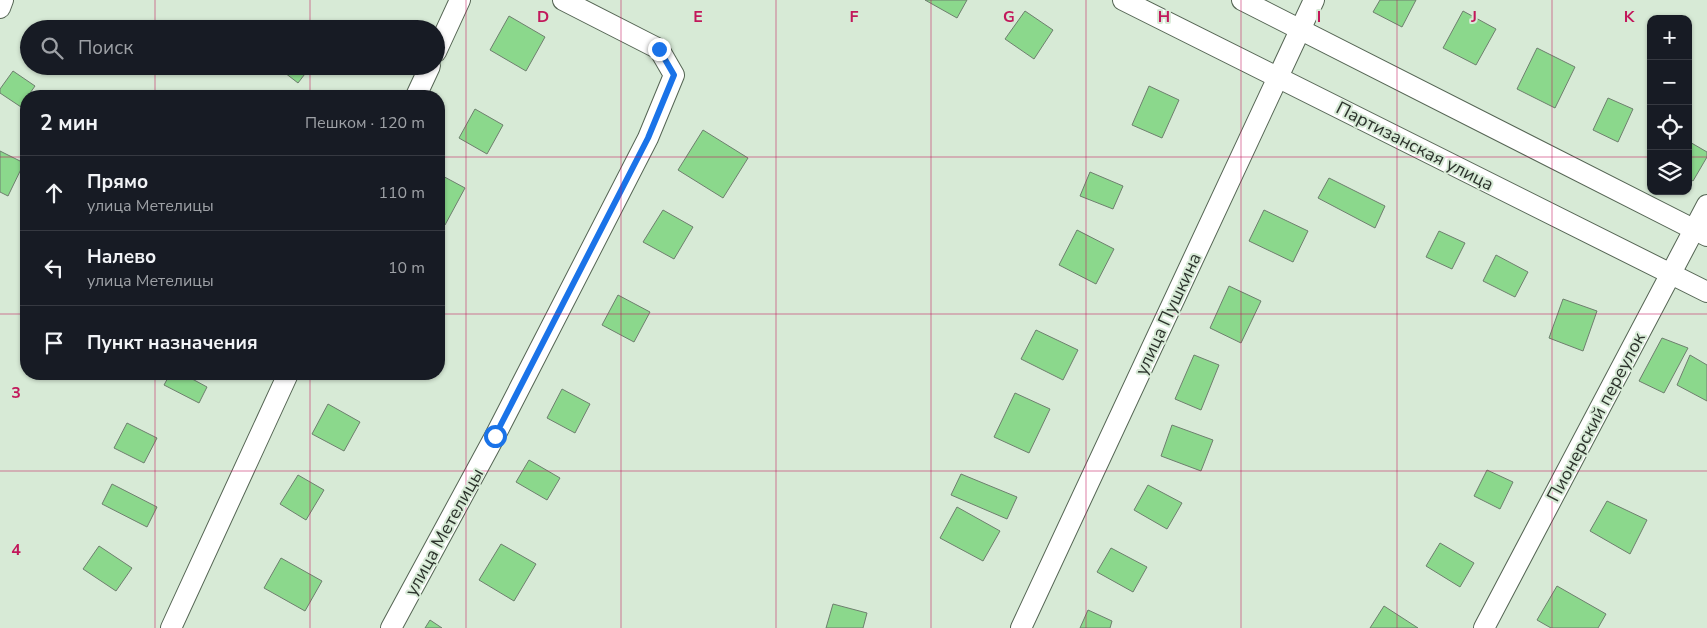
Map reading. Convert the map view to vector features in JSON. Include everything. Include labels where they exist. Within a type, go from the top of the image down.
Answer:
[{"type":"street","points":[[0,8],[3,0]]},
{"type":"street","points":[[445,32],[460,0]]},
{"type":"street","name":"улица Метелицы","points":[[391,628],[504,419],[648,138],[674,75],[659,49],[563,0]]},
{"type":"street","name":"Партизанская улица","points":[[1123,0],[1707,292]]},
{"type":"street","points":[[1242,0],[1701,233]]},
{"type":"street","name":"улица Пушкина","points":[[1021,628],[1314,0]]},
{"type":"street","points":[[419,90],[426,75]]},
{"type":"street","name":"Пионерский переулок","points":[[1484,628],[1671,274],[1701,233],[1707,205]]},
{"type":"street","points":[[172,628],[285,380]]},
{"type":"building","points":[[925,0],[967,0],[957,18]]},
{"type":"building","points":[[1380,0],[1416,0],[1402,27],[1373,12]]},
{"type":"building","points":[[1025,11],[1053,30],[1034,59],[1005,39]]},
{"type":"building","points":[[1463,11],[1496,29],[1476,65],[1443,48]]},
{"type":"building","points":[[509,16],[545,37],[526,71],[490,50]]},
{"type":"building","points":[[1537,48],[1575,67],[1555,108],[1517,89]]},
{"type":"building","points":[[13,71],[35,86],[32,90],[20,90],[20,106],[0,93],[0,89]]},
{"type":"building","points":[[288,75],[304,75],[298,83]]},
{"type":"building","points":[[1149,86],[1179,100],[1162,138],[1132,125]]},
{"type":"building","points":[[1608,98],[1633,109],[1618,142],[1593,130]]},
{"type":"building","points":[[475,109],[503,125],[487,154],[459,138]]},
{"type":"building","points":[[703,130],[748,158],[723,198],[678,170]]},
{"type":"building","points":[[1692,143],[1707,152],[1707,157],[1693,181]]},
{"type":"building","points":[[0,151],[20,161],[20,171],[8,196],[0,192]]},
{"type":"building","points":[[1090,172],[1123,186],[1113,209],[1080,196]]},
{"type":"building","points":[[445,177],[465,188],[445,225]]},
{"type":"building","points":[[1329,178],[1385,206],[1375,228],[1318,198]]},
{"type":"building","points":[[663,210],[693,227],[674,259],[643,242]]},
{"type":"building","points":[[1264,210],[1308,231],[1293,262],[1249,241]]},
{"type":"building","points":[[1077,230],[1114,249],[1096,284],[1059,265]]},
{"type":"building","points":[[1439,231],[1465,243],[1452,269],[1426,257]]},
{"type":"building","points":[[1496,255],[1528,272],[1515,297],[1483,281]]},
{"type":"building","points":[[1229,286],[1261,301],[1241,343],[1210,328]]},
{"type":"building","points":[[618,295],[650,312],[634,342],[602,325]]},
{"type":"building","points":[[1563,299],[1597,311],[1583,351],[1549,338]]},
{"type":"building","points":[[1036,330],[1078,350],[1063,380],[1021,359]]},
{"type":"building","points":[[1662,338],[1688,348],[1664,393],[1639,381]]},
{"type":"building","points":[[1194,355],[1219,365],[1201,410],[1175,399]]},
{"type":"building","points":[[1690,355],[1707,365],[1707,401],[1677,385]]},
{"type":"building","points":[[167,380],[194,380],[207,387],[199,403],[164,385]]},
{"type":"building","points":[[562,389],[590,404],[575,433],[547,418]]},
{"type":"building","points":[[1015,393],[1050,409],[1029,453],[994,437]]},
{"type":"building","points":[[328,404],[360,422],[344,451],[312,434]]},
{"type":"building","points":[[127,423],[157,438],[144,463],[114,448]]},
{"type":"building","points":[[1172,425],[1213,440],[1201,471],[1161,456]]},
{"type":"building","points":[[529,460],[560,478],[547,500],[516,482]]},
{"type":"building","points":[[1487,470],[1513,482],[1500,509],[1474,496]]},
{"type":"building","points":[[961,474],[1017,497],[1007,519],[951,495]]},
{"type":"building","points":[[298,475],[324,490],[306,520],[280,504]]},
{"type":"building","points":[[112,484],[157,507],[147,527],[102,504]]},
{"type":"building","points":[[1148,485],[1182,503],[1167,529],[1134,510]]},
{"type":"building","points":[[1607,501],[1647,520],[1630,554],[1590,531]]},
{"type":"building","points":[[957,507],[1000,531],[983,561],[940,538]]},
{"type":"building","points":[[1440,543],[1474,563],[1460,587],[1426,566]]},
{"type":"building","points":[[501,544],[536,564],[514,601],[479,580]]},
{"type":"building","points":[[99,546],[132,568],[116,591],[83,569]]},
{"type":"building","points":[[1111,548],[1147,567],[1133,592],[1097,572]]},
{"type":"building","points":[[281,558],[322,581],[305,611],[264,588]]},
{"type":"building","points":[[1557,586],[1606,614],[1598,628],[1551,628],[1537,620]]},
{"type":"building","points":[[833,604],[867,613],[863,628],[826,628]]},
{"type":"building","points":[[1384,606],[1418,628],[1370,628]]},
{"type":"building","points":[[1088,610],[1112,621],[1110,628],[1080,628]]},
{"type":"building","points":[[430,620],[442,628],[425,628]]},
{"type":"route","points":[[495,436],[648,138],[674,75],[659,49]]}]
